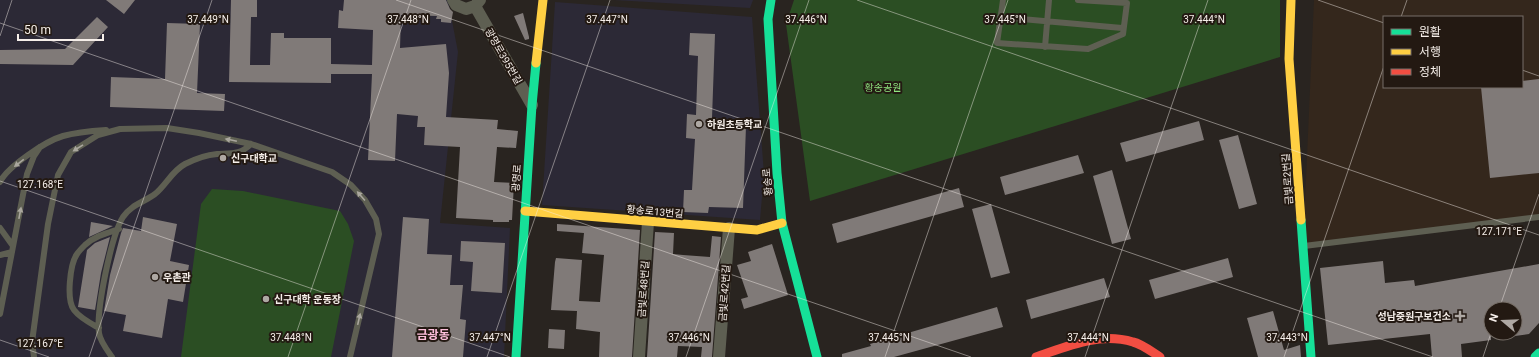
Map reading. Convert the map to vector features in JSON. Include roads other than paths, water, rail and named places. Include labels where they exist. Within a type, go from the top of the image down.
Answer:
[{"type":"street","points":[[453,0],[460,8],[471,8],[478,3]]},
{"type":"street","name":"광명로","points":[[516,357],[532,105],[543,0]]},
{"type":"street","name":"황송로","points":[[772,0],[768,19],[777,173],[782,223],[817,357]]},
{"type":"street","name":"금빛로2번길","points":[[1291,0],[1290,59],[1311,357]]},
{"type":"street","name":"광명로395번길","points":[[478,3],[532,105]]},
{"type":"street","name":"황송로13번길","points":[[525,211],[757,230],[782,223]]},
{"type":"street","name":"금빛로48번길","points":[[638,357],[648,222]]},
{"type":"street","name":"금빛로42번길","points":[[719,357],[729,228]]},
{"type":"street","points":[[1036,357],[1075,344],[1106,337],[1134,342],[1160,357]]},
{"type":"street","points":[[1535,357],[1539,353]]},
{"type":"lane","points":[[1003,0],[997,43],[1088,49],[1123,34],[1122,28],[1127,3],[1078,0]]},
{"type":"lane","points":[[1045,47],[1049,0]]},
{"type":"lane","points":[[1000,17],[1122,28]]},
{"type":"lane","points":[[0,182],[2,177],[15,165],[40,147],[62,136],[87,131],[120,129],[167,128],[250,144],[332,172],[351,185],[365,200],[376,219],[379,234],[350,357]]},
{"type":"lane","points":[[34,357],[32,342],[48,224],[58,175],[71,152],[98,135],[120,129]]},
{"type":"lane","points":[[112,357],[99,335],[98,320],[111,248],[123,218],[132,207],[155,194],[173,172],[184,165],[199,158],[237,154],[250,144]]},
{"type":"lane","points":[[0,314],[27,174],[34,156],[40,147]]},
{"type":"lane","points":[[1303,246],[1539,217]]},
{"type":"lane","points":[[0,228],[13,249]]},
{"type":"lane","points":[[99,328],[85,320],[73,310],[68,298],[73,266],[77,254],[86,244],[96,237],[119,229]]},
{"type":"lane","points":[[0,255],[13,249]]},
{"type":"place","name":"하원초등학교","points":[[699,124]]},
{"type":"place","name":"신구대학교","points":[[223,158]]},
{"type":"place","name":"우촌관","points":[[155,277]]},
{"type":"place","name":"신구대학 운동장","points":[[266,299]]},
{"type":"place","name":"성남중원구보건소","points":[[1460,316]]},
{"type":"district","name":"금광동","points":[[433,335]]},
{"type":"park label","name":"황송공원","points":[[883,87]]}]
